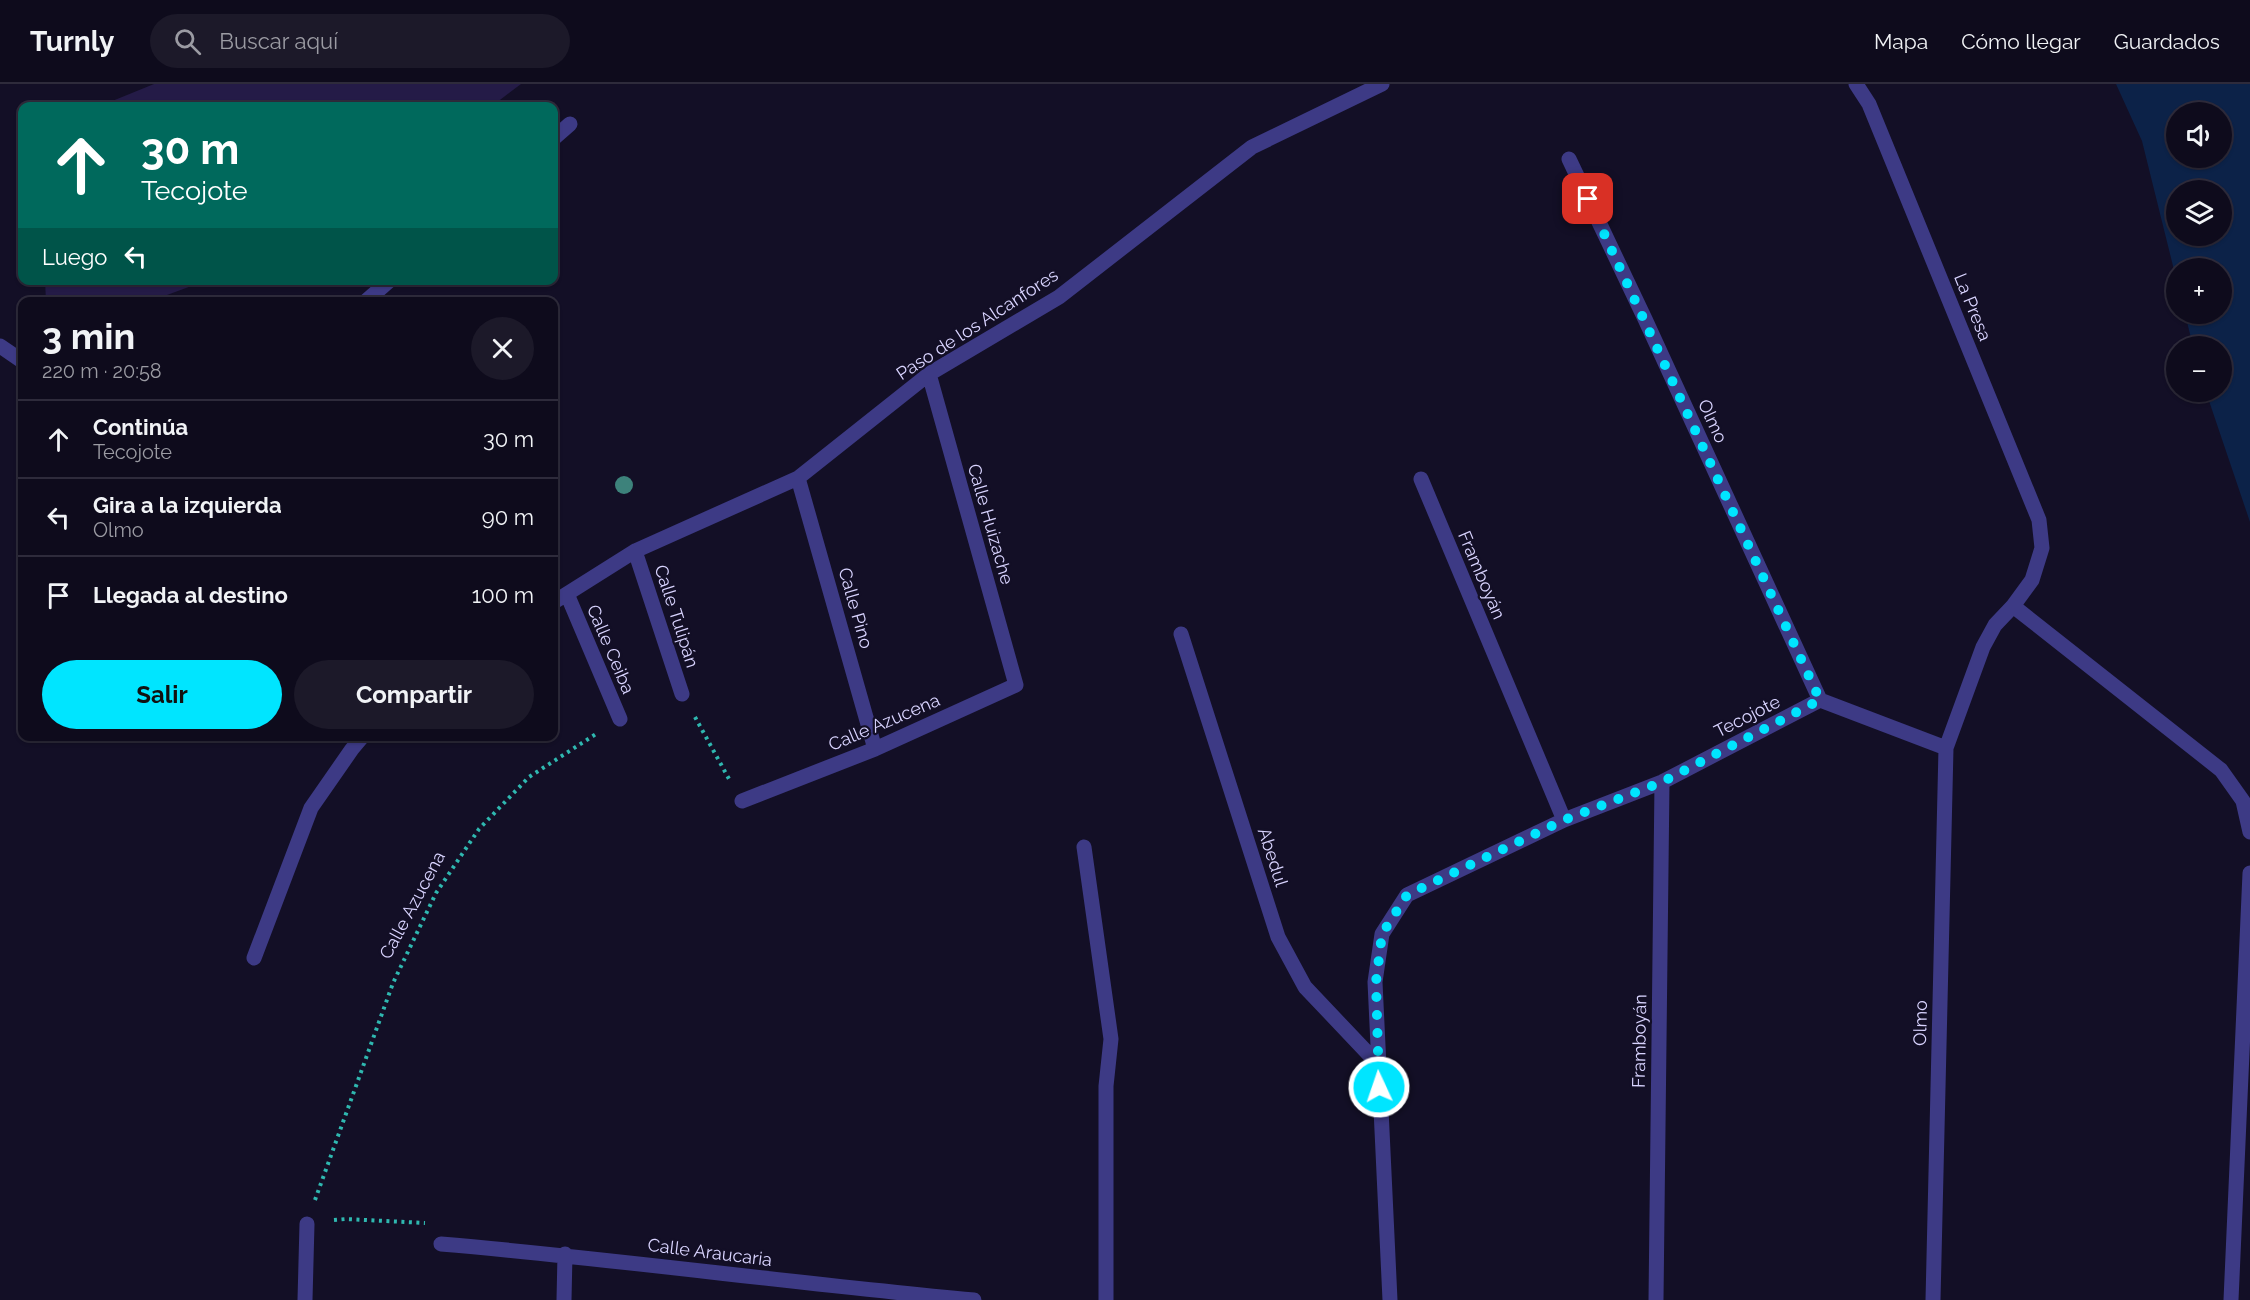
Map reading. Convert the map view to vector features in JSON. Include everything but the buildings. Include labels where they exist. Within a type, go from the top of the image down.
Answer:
[{"type":"street","name":"Paso de los Alcanfores","points":[[558,600],[635,551],[798,478],[929,374],[1059,297],[1252,147],[1382,84]]},
{"type":"street","name":"La Presa","points":[[1856,84],[1869,104],[2039,520],[2042,548],[2032,580],[2013,606]]},
{"type":"street","points":[[558,134],[570,124]]},
{"type":"street","name":"Olmo","points":[[1569,159],[1820,700]]},
{"type":"street","points":[[371,297],[384,285]]},
{"type":"street","points":[[0,346],[18,358]]},
{"type":"street","name":"Calle Huizache","points":[[929,374],[1016,685]]},
{"type":"street","name":"Calle Pino","points":[[798,478],[875,748]]},
{"type":"street","name":"Framboyán","points":[[1421,479],[1564,820]]},
{"type":"street","name":"Calle Tulipán","points":[[635,551],[682,694]]},
{"type":"street","name":"Calle Ceiba","points":[[567,594],[620,719]]},
{"type":"street","points":[[1820,700],[1946,748],[1983,647],[1995,625],[2013,606],[2221,771],[2243,801],[2250,832]]},
{"type":"street","name":"Abedul","points":[[1181,634],[1278,937],[1305,987],[1378,1064]]},
{"type":"street","name":"Calle Azucena","points":[[742,801],[875,748],[1016,685]]},
{"type":"street","name":"Tecojote","points":[[1378,1064],[1376,982],[1382,934],[1407,895],[1564,820],[1662,782],[1820,700]]},
{"type":"street","points":[[254,958],[311,808],[359,741]]},
{"type":"street","name":"Olmo","points":[[1933,1300],[1946,748]]},
{"type":"street","name":"Framboyán","points":[[1656,1300],[1662,782]]},
{"type":"street","points":[[1084,847],[1112,1039],[1106,1086],[1106,1300]]},
{"type":"street","points":[[2231,1300],[2250,873]]},
{"type":"street","points":[[1378,1064],[1390,1300]]},
{"type":"street","points":[[305,1300],[307,1224]]},
{"type":"street","name":"Calle Araucaria","points":[[441,1244],[564,1254],[834,1294],[974,1300]]},
{"type":"street","points":[[564,1254],[564,1300]]},
{"type":"path","points":[[682,694],[742,801]]},
{"type":"path","name":"Calle Azucena","points":[[307,1224],[393,983],[436,893],[478,829],[529,777],[620,719]]},
{"type":"path","points":[[307,1224],[346,1219],[428,1223]]},
{"type":"water","points":[[2116,84],[2250,84],[2250,522],[2209,402],[2232,402],[2232,336],[2190,336],[2188,324],[2232,324],[2232,258],[2171,258],[2168,246],[2232,246],[2232,180],[2166,180],[2166,238],[2142,141]]},
{"type":"route","points":[[1379,1087],[1376,982],[1382,934],[1407,895],[1564,820],[1662,782],[1820,700],[1588,199]]}]
